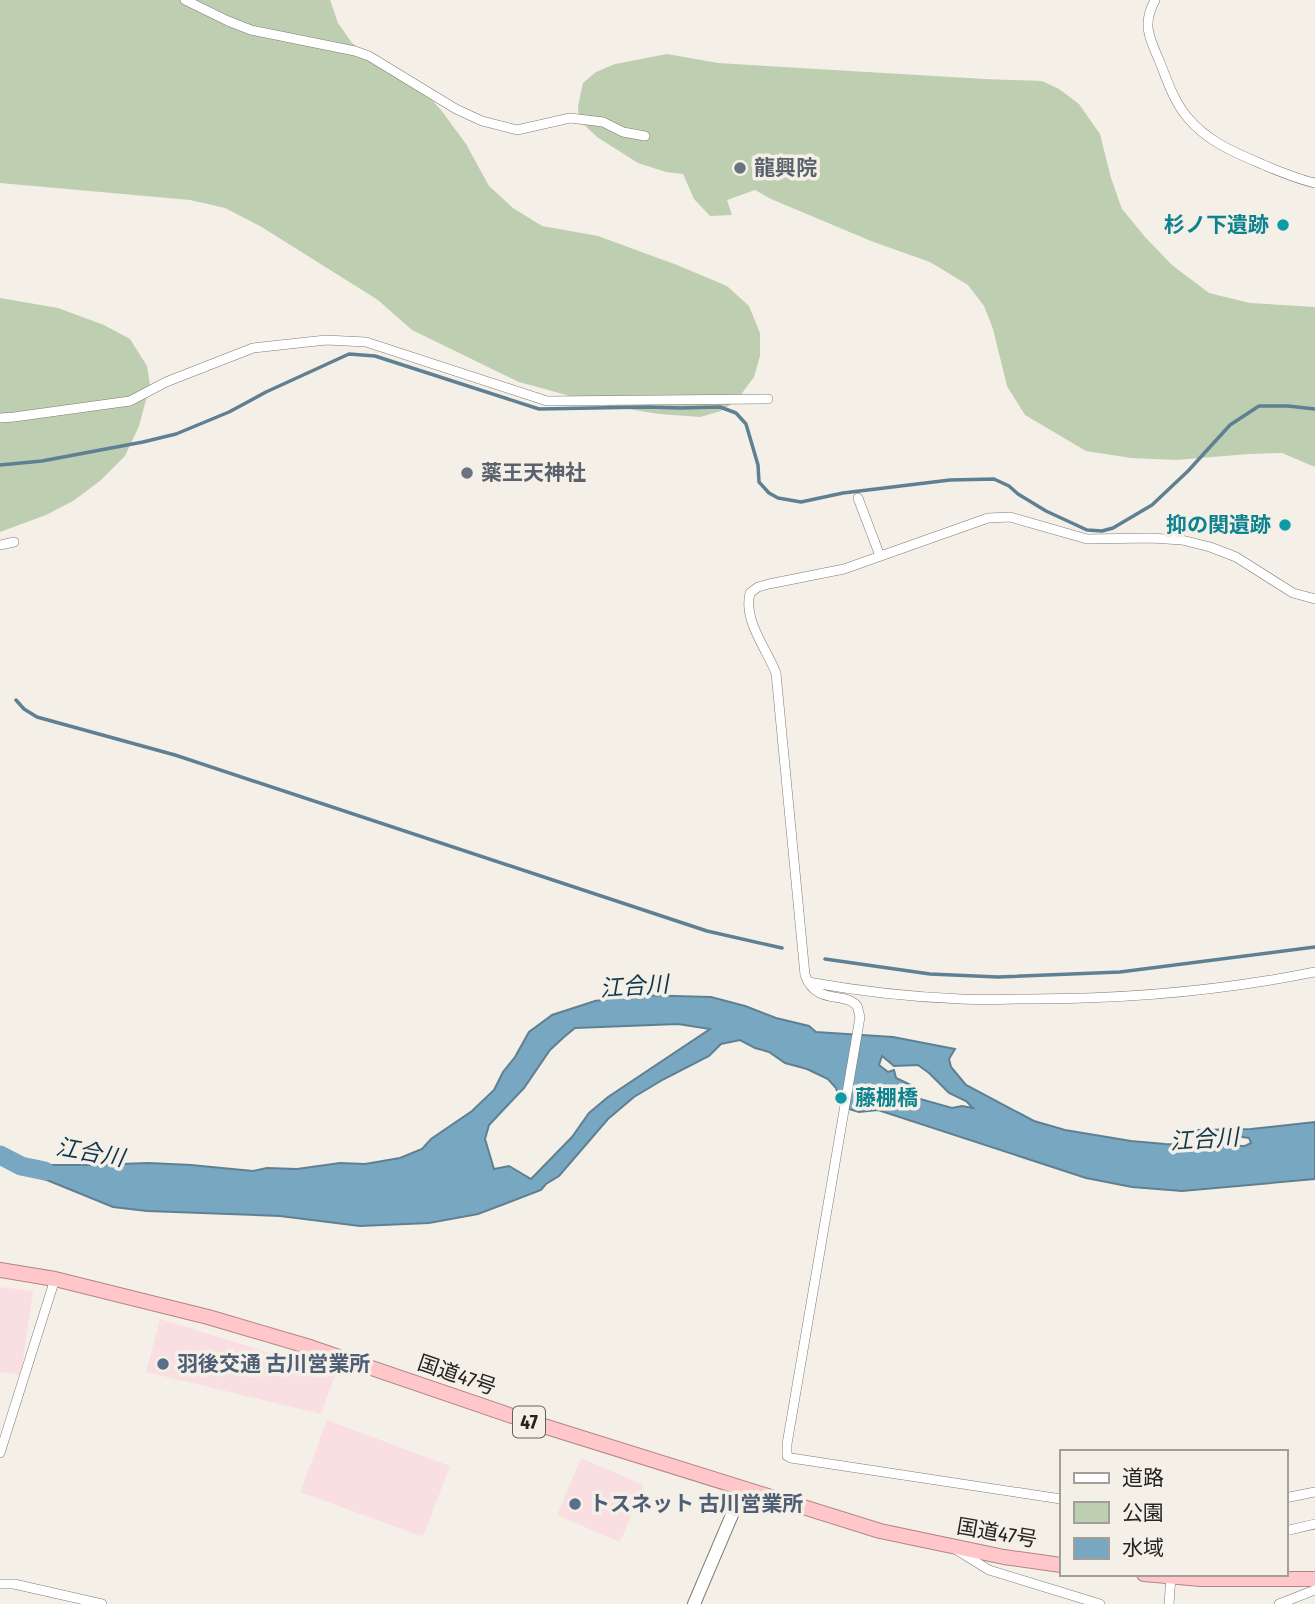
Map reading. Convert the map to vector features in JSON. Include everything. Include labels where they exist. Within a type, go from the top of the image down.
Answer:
[{"type":"highway","name":"国道47号","points":[[0,1270],[55,1279],[208,1317],[310,1347],[518,1418],[880,1531],[1004,1558],[1060,1565]]},
{"type":"highway","points":[[1171,1576],[1201,1579],[1315,1579]]},
{"type":"main road","points":[[694,1604],[743,1489]]},
{"type":"street","points":[[185,0],[251,30],[369,56],[427,93],[482,121],[517,130],[570,118],[603,121],[623,132],[645,136]]},
{"type":"street","points":[[1155,0],[1147,26],[1150,40],[1176,101],[1187,117],[1216,143],[1230,151],[1315,183]]},
{"type":"street","points":[[0,418],[130,401],[166,382],[253,348],[326,340],[366,342],[547,401],[768,399]]},
{"type":"street","points":[[858,498],[880,556]]},
{"type":"street","points":[[1060,1499],[787,1456],[860,1017],[857,1006],[852,1002],[821,994],[807,982],[805,975],[776,673],[755,632],[748,601],[750,593],[769,583],[844,569],[988,518],[1010,517],[1087,539],[1150,537],[1182,540],[1210,547],[1236,557],[1293,593],[1315,599]]},
{"type":"street","points":[[0,545],[14,542]]},
{"type":"street","points":[[807,982],[850,989],[960,999],[1091,999],[1268,982],[1315,972]]},
{"type":"street","points":[[0,1453],[55,1279]]},
{"type":"street","points":[[1287,1497],[1315,1492]]},
{"type":"street","points":[[1287,1531],[1315,1524]]},
{"type":"street","points":[[950,1546],[989,1570],[1100,1604]]},
{"type":"street","points":[[1169,1604],[1171,1576]]},
{"type":"street","points":[[0,1584],[14,1584],[102,1604]]},
{"type":"street","points":[[1279,1604],[1315,1590]]},
{"type":"shaded area","points":[[0,1287],[33,1291],[21,1375],[0,1372]]},
{"type":"shaded area","points":[[160,1319],[336,1373],[321,1414],[146,1372]]},
{"type":"shaded area","points":[[327,1420],[450,1466],[423,1537],[300,1492]]},
{"type":"shaded area","points":[[581,1458],[644,1485],[620,1542],[557,1515]]},
{"type":"green space","points":[[0,0],[330,0],[338,23],[352,43],[372,58],[395,67],[420,87],[466,144],[489,186],[513,208],[542,226],[598,236],[727,286],[749,306],[760,333],[760,356],[754,377],[737,400],[721,411],[700,417],[603,405],[519,382],[412,330],[378,300],[260,226],[225,208],[190,200],[0,183]]},
{"type":"green space","points":[[667,54],[718,63],[1042,81],[1059,89],[1079,104],[1100,134],[1122,209],[1172,265],[1209,293],[1250,303],[1315,307],[1315,467],[1282,453],[1176,460],[1131,458],[1086,451],[1025,415],[1007,386],[993,329],[984,306],[968,285],[930,262],[871,241],[755,190],[727,200],[732,215],[710,216],[694,199],[683,174],[638,163],[597,137],[579,120],[578,106],[583,83],[596,72],[615,64]]},
{"type":"green space","points":[[0,298],[58,308],[104,325],[130,339],[147,366],[150,385],[139,426],[125,456],[100,481],[73,501],[46,515],[0,532]]},
{"type":"water","points":[[637,995],[711,997],[809,1026],[816,1032],[893,1037],[955,1049],[949,1059],[951,1067],[966,1085],[1034,1121],[1065,1130],[1131,1141],[1245,1146],[1251,1143],[1249,1138],[1194,1130],[1251,1129],[1315,1122],[1315,1179],[1182,1191],[1132,1187],[1086,1178],[878,1110],[859,1112],[842,1107],[836,1088],[828,1079],[785,1063],[769,1052],[740,1040],[721,1044],[709,1056],[634,1097],[608,1119],[559,1176],[541,1190],[478,1214],[429,1223],[360,1226],[280,1216],[147,1211],[113,1207],[10,1165],[149,1163],[253,1171],[340,1163],[365,1164],[400,1158],[422,1149],[431,1139],[472,1111],[494,1090],[529,1032],[552,1015],[595,1001]],"holes":[[[678,1024],[710,1029],[608,1097],[589,1113],[572,1137],[531,1179],[509,1166],[494,1169],[485,1139],[489,1125],[524,1088],[550,1050],[575,1028]],[[882,1056],[894,1066],[918,1065],[949,1093],[966,1101],[973,1108],[952,1108],[913,1097],[913,1086],[896,1078],[894,1070],[888,1072],[879,1065]]]},
{"type":"waterway","points":[[0,465],[42,461],[176,434],[229,412],[349,354],[375,356],[539,409],[720,407],[736,413],[746,424],[758,465],[759,482],[778,498],[801,502],[843,493],[950,480],[994,479],[1046,511],[1087,530],[1102,531],[1113,528],[1152,505],[1230,425],[1259,406],[1315,409]]},
{"type":"waterway","points":[[16,700],[37,717],[175,755],[707,931],[782,948]]},
{"type":"waterway","points":[[825,959],[930,974],[998,977],[1120,972],[1315,947]]},
{"type":"waterway","name":"江合川","points":[[0,1155],[21,1166],[45,1171]]},
{"type":"place","name":"龍興院","points":[[740,168]]},
{"type":"place","name":"杉ノ下遺跡","points":[[1283,225]]},
{"type":"place","name":"薬王天神社","points":[[467,473]]},
{"type":"place","name":"抑の関遺跡","points":[[1285,525]]},
{"type":"place","name":"藤棚橋","points":[[841,1098]]},
{"type":"place","name":"羽後交通 古川営業所","points":[[163,1364]]},
{"type":"place","name":"トスネット 古川営業所","points":[[575,1504]]}]
